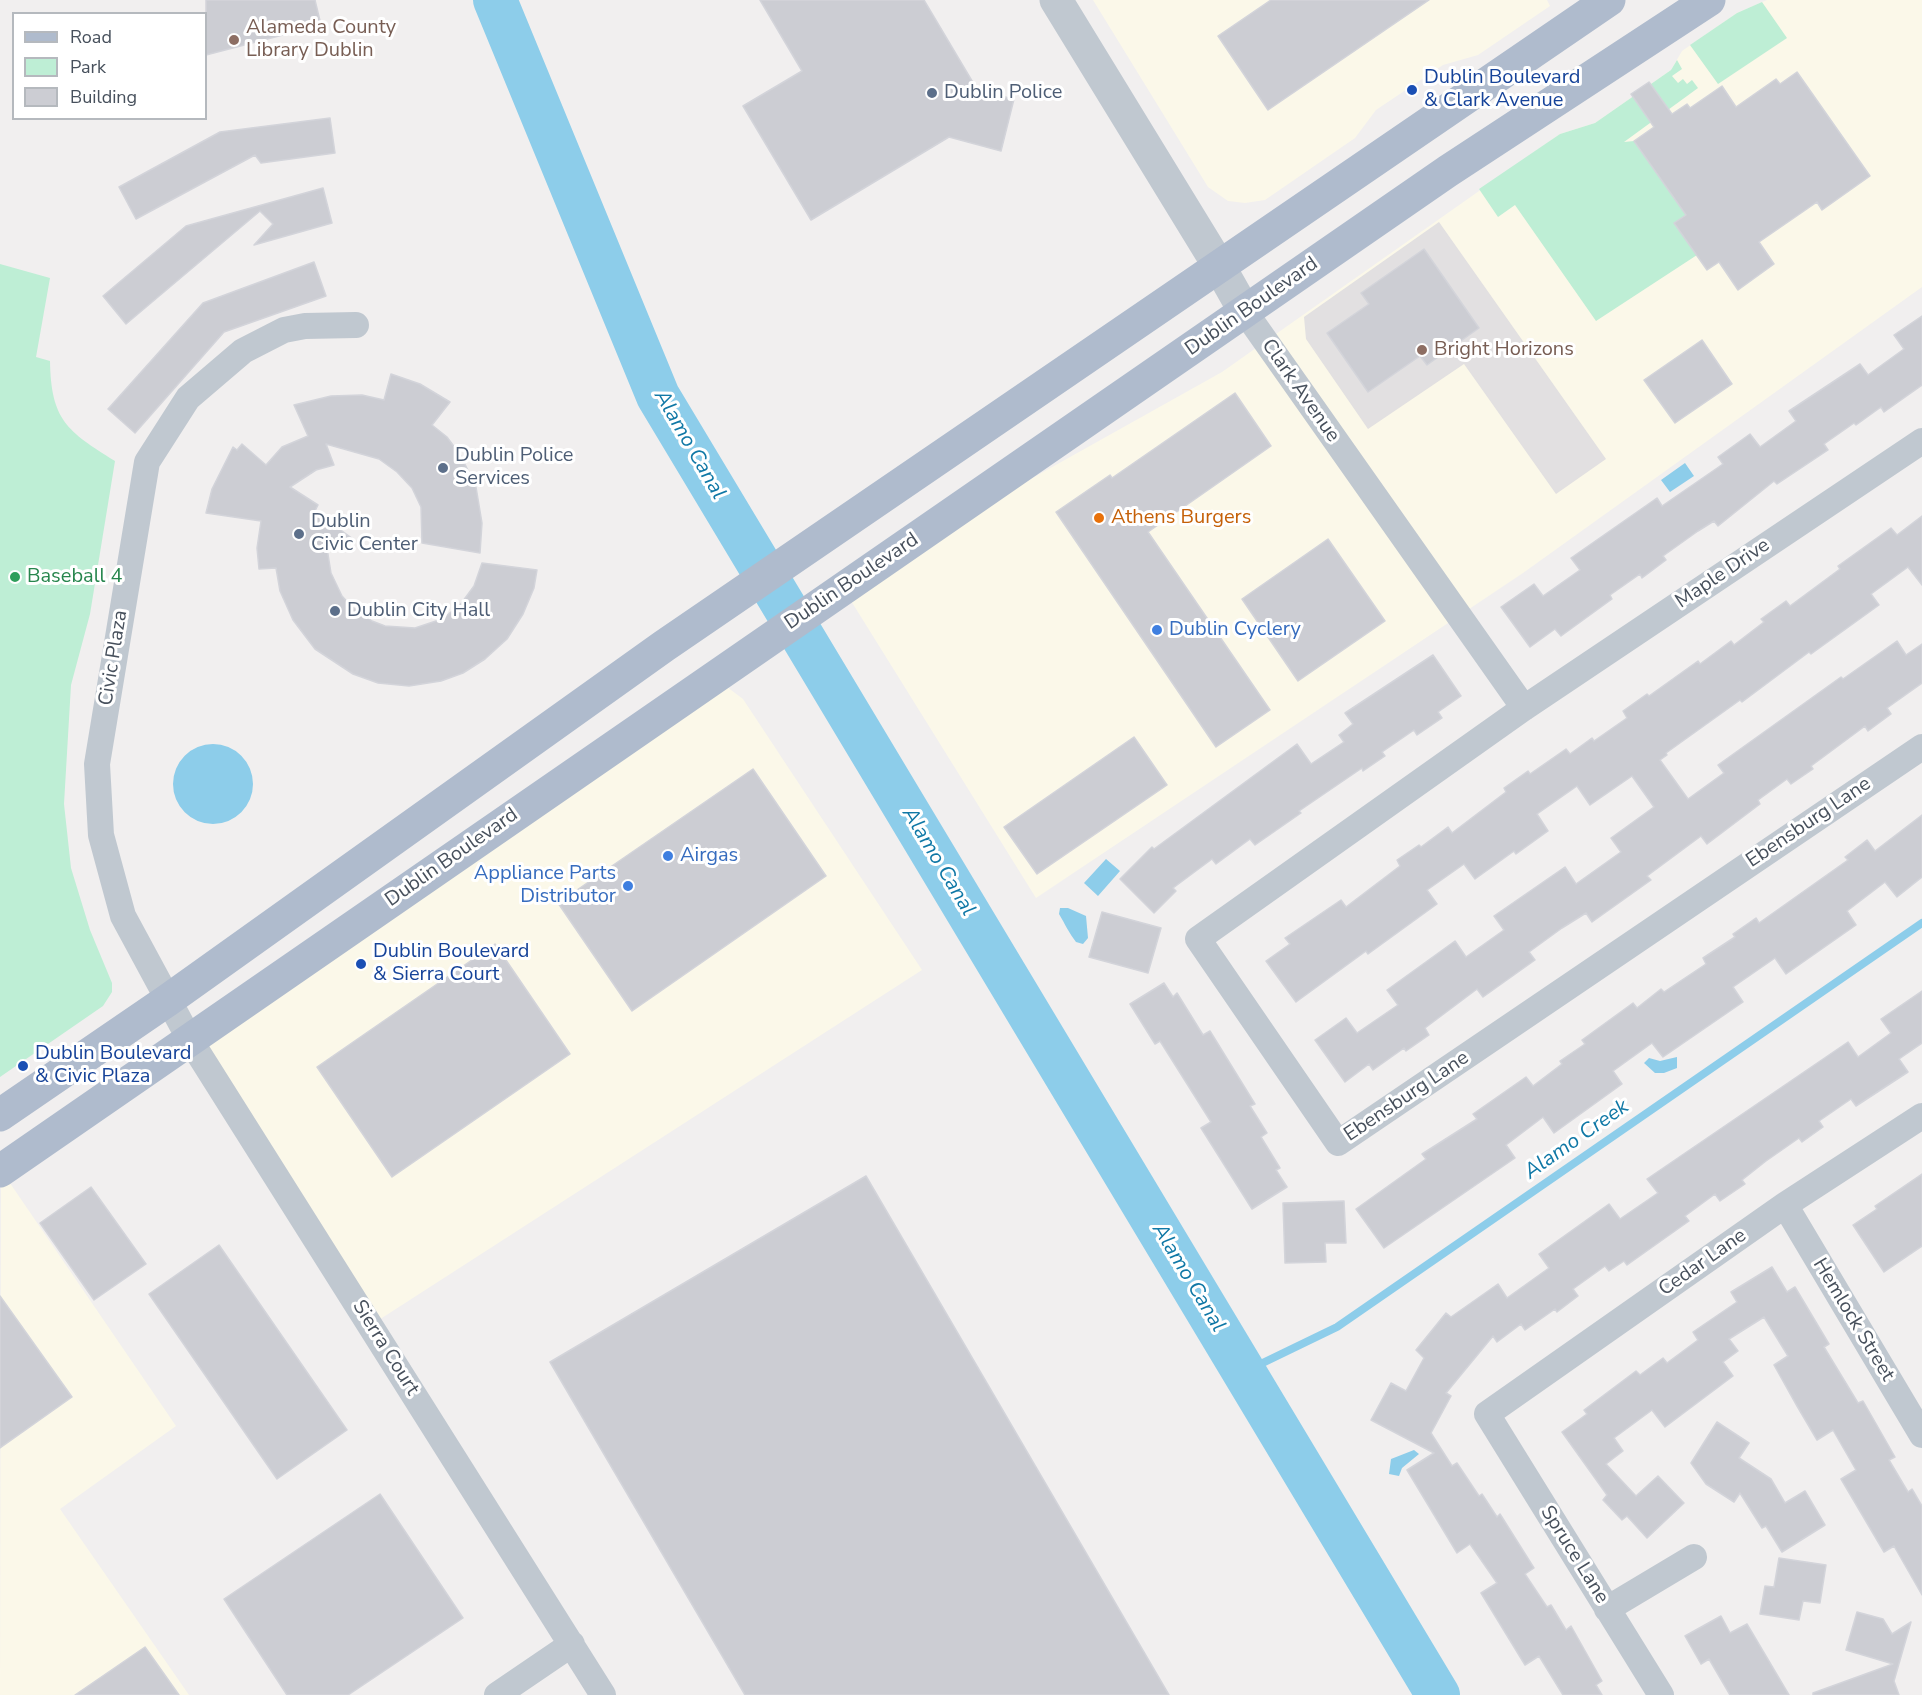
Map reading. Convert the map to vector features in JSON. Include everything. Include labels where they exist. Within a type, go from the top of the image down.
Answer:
[{"type":"main road","points":[[0,1115],[168,1000],[706,618],[1609,0]]},
{"type":"main road","name":"Dublin Boulevard","points":[[0,1171],[1448,171],[1708,0]]},
{"type":"street","name":"Clark Avenue","points":[[1056,0],[1245,312],[1524,708]]},
{"type":"street","name":"Civic Plaza","points":[[168,1000],[123,916],[101,835],[97,764],[147,462],[188,398],[243,351],[284,330],[305,326],[356,325]]},
{"type":"street","name":"Maple Drive","points":[[1524,708],[1922,441]]},
{"type":"street","name":"Ebensburg Lane","points":[[1524,708],[1198,939],[1338,1143],[1922,747]]},
{"type":"street","name":"Sierra Court","points":[[168,1000],[190,1040],[573,1644],[603,1695]]},
{"type":"street","name":"Cedar Lane","points":[[1487,1414],[1785,1205],[1922,1116]]},
{"type":"street","name":"Hemlock Street","points":[[1785,1205],[1914,1405],[1922,1435]]},
{"type":"street","name":"Spruce Lane","points":[[1487,1414],[1661,1695]]},
{"type":"street","points":[[1607,1609],[1694,1557]]},
{"type":"street","points":[[497,1695],[573,1644]]},
{"type":"shaded area","points":[[1093,0],[1547,0],[1550,6],[1478,55],[1443,65],[1376,110],[1355,138],[1265,200],[1245,203],[1228,201],[1208,187]]},
{"type":"shaded area","points":[[1767,0],[1922,0],[1922,287],[1523,573],[1036,898],[843,588],[877,565],[1222,372],[1560,134],[1595,123],[1671,70],[1682,51],[1737,13]]},
{"type":"shaded area","name":"Bright Horizons","points":[[1439,222],[1606,459],[1556,494],[1464,364],[1368,429],[1306,339],[1304,317]]},
{"type":"shaded area","points":[[715,678],[743,699],[922,970],[371,1325],[190,1040]]},
{"type":"shaded area","points":[[1,1170],[176,1426],[60,1509],[189,1695],[0,1695]]},
{"type":"green space","points":[[1762,2],[1787,38],[1718,84],[1690,45],[1737,13]]},
{"type":"green space","points":[[1677,60],[1682,69],[1672,76],[1678,83],[1683,79],[1687,84],[1692,80],[1698,88],[1624,142],[1634,141],[1686,215],[1675,223],[1697,255],[1596,321],[1515,205],[1498,217],[1479,189],[1560,134],[1595,123],[1671,70]]},
{"type":"green space","points":[[0,264],[50,278],[36,357],[50,361],[54,397],[58,411],[65,422],[85,441],[115,461],[90,614],[71,685],[64,804],[71,868],[90,930],[112,983],[112,992],[103,1006],[0,1077]]},
{"type":"water","points":[[1685,463],[1694,476],[1670,492],[1661,480]]},
{"type":"water","points":[[205,744],[221,744],[242,755],[253,776],[253,792],[242,813],[221,824],[205,824],[191,818],[179,806],[173,792],[173,776],[179,762],[191,750]]},
{"type":"water","points":[[1106,859],[1120,871],[1098,896],[1084,883]]},
{"type":"water","points":[[1060,908],[1068,908],[1086,916],[1088,938],[1083,944],[1076,942],[1071,935],[1059,914]]},
{"type":"water","points":[[1677,1057],[1677,1068],[1664,1073],[1655,1073],[1644,1063],[1649,1058],[1660,1061]]},
{"type":"water","points":[[1414,1450],[1419,1454],[1402,1468],[1399,1476],[1389,1474],[1391,1459]]},
{"type":"building","name":"Alameda County Library Dublin","points":[[206,0],[315,0],[321,25],[207,55]]},
{"type":"building","points":[[760,0],[924,0],[978,91],[1014,99],[1001,151],[949,137],[811,220],[743,106],[802,71]]},
{"type":"building","points":[[1271,0],[1429,0],[1268,110],[1218,36]]},
{"type":"building","points":[[1797,72],[1870,176],[1822,210],[1817,202],[1759,242],[1774,264],[1738,290],[1719,262],[1707,270],[1674,223],[1686,215],[1634,141],[1654,127],[1631,94],[1649,82],[1672,114],[1687,104],[1690,108],[1722,86],[1736,107],[1776,79],[1780,84]]},
{"type":"building","points":[[330,118],[335,153],[261,163],[255,155],[136,219],[119,187],[220,132]]},
{"type":"building","points":[[323,188],[332,223],[254,245],[273,224],[260,211],[126,324],[103,296],[186,226]]},
{"type":"building","points":[[1424,249],[1479,328],[1427,365],[1420,356],[1368,392],[1327,333],[1369,304],[1361,293]]},
{"type":"building","points":[[314,262],[326,296],[224,332],[135,433],[108,409],[203,303]]},
{"type":"building","points":[[1922,316],[1922,385],[1884,412],[1881,407],[1856,425],[1854,423],[1824,444],[1828,450],[1777,484],[1774,481],[1718,526],[1714,521],[1698,531],[1663,556],[1666,560],[1642,578],[1640,574],[1610,595],[1612,599],[1561,636],[1555,629],[1530,647],[1501,607],[1534,584],[1543,596],[1580,570],[1571,558],[1657,498],[1662,506],[1723,464],[1718,457],[1750,434],[1760,447],[1796,421],[1789,411],[1860,364],[1868,375],[1904,349],[1894,335]]},
{"type":"building","points":[[1702,340],[1732,384],[1675,423],[1644,380]]},
{"type":"building","name":"Dublin Civic Center","points":[[391,374],[420,384],[450,402],[432,425],[447,437],[461,456],[476,487],[482,523],[480,553],[422,543],[421,507],[412,488],[397,472],[379,459],[326,444],[334,465],[316,470],[290,487],[318,505],[315,511],[353,539],[326,542],[331,573],[342,596],[351,606],[372,621],[385,626],[415,628],[442,619],[460,605],[474,586],[482,563],[537,570],[534,588],[523,614],[507,639],[485,659],[463,673],[441,681],[409,686],[378,683],[353,674],[315,649],[293,620],[280,591],[276,568],[259,569],[257,548],[261,521],[206,513],[212,489],[233,447],[237,450],[242,444],[266,465],[282,447],[308,436],[294,405],[331,396],[362,395],[384,400]]},
{"type":"building","points":[[1235,393],[1271,446],[1148,532],[1270,710],[1216,747],[1056,512],[1110,475],[1112,478]]},
{"type":"building","points":[[1922,516],[1922,585],[1908,567],[1871,594],[1879,605],[1811,654],[1809,652],[1742,702],[1740,700],[1666,753],[1667,755],[1660,760],[1688,799],[1724,773],[1718,765],[1841,677],[1843,679],[1897,641],[1906,655],[1922,644],[1922,683],[1887,708],[1891,714],[1868,731],[1865,726],[1811,766],[1813,769],[1791,784],[1787,779],[1758,800],[1760,804],[1707,844],[1701,836],[1647,876],[1651,880],[1592,922],[1586,913],[1562,928],[1529,952],[1535,960],[1483,997],[1477,989],[1425,1028],[1429,1035],[1406,1051],[1404,1048],[1373,1070],[1369,1064],[1345,1082],[1315,1040],[1346,1018],[1357,1033],[1398,1005],[1387,990],[1455,941],[1466,957],[1504,930],[1494,916],[1565,867],[1576,884],[1621,852],[1611,838],[1654,807],[1632,776],[1590,805],[1577,786],[1537,814],[1548,831],[1516,854],[1514,851],[1475,879],[1464,864],[1427,890],[1437,904],[1368,954],[1366,951],[1296,1002],[1266,961],[1290,944],[1285,938],[1341,900],[1346,907],[1400,866],[1397,860],[1419,845],[1421,847],[1448,827],[1452,833],[1506,792],[1504,788],[1528,771],[1530,774],[1566,749],[1570,754],[1592,738],[1594,741],[1627,718],[1623,711],[1647,694],[1649,696],[1698,661],[1700,664],[1731,641],[1734,645],[1764,622],[1761,619],[1786,601],[1790,606],[1840,569],[1838,566],[1891,528],[1897,535]]},
{"type":"building","points":[[1328,539],[1385,621],[1298,681],[1242,599]]},
{"type":"building","points":[[1433,655],[1461,696],[1438,712],[1442,718],[1417,735],[1414,730],[1382,752],[1385,756],[1363,771],[1362,768],[1299,811],[1301,813],[1255,845],[1250,839],[1216,864],[1212,859],[1173,888],[1176,891],[1154,913],[1120,879],[1152,847],[1154,849],[1297,744],[1311,764],[1344,742],[1339,735],[1353,724],[1345,713]]},
{"type":"building","points":[[1134,737],[1167,785],[1037,874],[1004,827]]},
{"type":"building","points":[[753,769],[826,876],[632,1011],[558,903]]},
{"type":"building","points":[[1922,815],[1922,877],[1897,897],[1885,882],[1847,911],[1856,925],[1786,974],[1775,958],[1733,987],[1743,1002],[1663,1057],[1652,1043],[1613,1071],[1622,1084],[1554,1133],[1543,1117],[1506,1145],[1515,1158],[1384,1248],[1356,1209],[1426,1159],[1422,1154],[1477,1119],[1473,1114],[1526,1077],[1533,1086],[1562,1064],[1560,1061],[1585,1044],[1582,1040],[1633,1003],[1637,1008],[1661,989],[1664,992],[1706,964],[1703,958],[1735,937],[1733,934],[1756,918],[1759,923],[1848,860],[1845,857],[1867,840],[1875,851]]},
{"type":"building","points":[[1102,912],[1161,928],[1148,973],[1089,957]]},
{"type":"building","points":[[495,944],[570,1054],[392,1177],[317,1067]]},
{"type":"building","points":[[1164,983],[1173,997],[1177,993],[1203,1035],[1210,1031],[1255,1104],[1250,1106],[1267,1133],[1261,1137],[1280,1168],[1276,1170],[1287,1187],[1252,1209],[1201,1128],[1211,1122],[1160,1041],[1155,1044],[1130,1004]]},
{"type":"building","points":[[1922,991],[1922,1043],[1899,1059],[1908,1072],[1856,1106],[1851,1099],[1819,1121],[1823,1127],[1802,1142],[1799,1138],[1766,1161],[1742,1180],[1745,1184],[1720,1201],[1715,1194],[1685,1216],[1689,1221],[1627,1265],[1624,1261],[1609,1271],[1605,1266],[1573,1289],[1578,1296],[1557,1312],[1555,1309],[1525,1330],[1521,1324],[1497,1342],[1493,1336],[1446,1393],[1451,1396],[1431,1433],[1452,1466],[1457,1463],[1479,1496],[1482,1494],[1497,1517],[1500,1514],[1534,1568],[1525,1574],[1547,1607],[1551,1605],[1566,1630],[1571,1626],[1602,1681],[1596,1685],[1602,1695],[1563,1695],[1539,1656],[1525,1665],[1481,1593],[1497,1583],[1470,1544],[1457,1553],[1407,1470],[1434,1453],[1371,1420],[1391,1383],[1406,1391],[1424,1358],[1416,1350],[1446,1313],[1451,1317],[1498,1284],[1507,1298],[1549,1268],[1539,1254],[1609,1204],[1620,1219],[1658,1193],[1647,1179],[1848,1042],[1858,1057],[1891,1033],[1881,1019]]},
{"type":"building","points":[[1922,1174],[1922,1246],[1884,1272],[1853,1225],[1877,1209],[1875,1206]]},
{"type":"building","points":[[866,1176],[1169,1695],[745,1695],[550,1362]]},
{"type":"building","points":[[91,1187],[146,1264],[94,1300],[40,1223]]},
{"type":"building","points":[[1344,1201],[1346,1243],[1325,1243],[1326,1262],[1285,1263],[1283,1203]]},
{"type":"building","points":[[219,1245],[347,1430],[277,1479],[149,1294]]},
{"type":"building","points":[[1772,1267],[1787,1292],[1795,1287],[1829,1344],[1824,1347],[1858,1403],[1863,1401],[1895,1457],[1889,1460],[1908,1492],[1912,1489],[1922,1506],[1922,1595],[1894,1546],[1884,1552],[1841,1479],[1856,1470],[1833,1430],[1817,1440],[1797,1406],[1774,1365],[1788,1356],[1764,1317],[1729,1339],[1738,1351],[1723,1362],[1733,1376],[1665,1427],[1652,1410],[1614,1438],[1623,1451],[1606,1464],[1636,1496],[1658,1476],[1684,1503],[1647,1538],[1627,1516],[1622,1520],[1603,1500],[1607,1495],[1562,1432],[1587,1414],[1584,1410],[1636,1371],[1640,1375],[1663,1358],[1667,1363],[1698,1340],[1693,1332],[1737,1302],[1731,1292]]},
{"type":"building","points":[[0,1296],[72,1397],[0,1448]]},
{"type":"building","points":[[1717,1422],[1749,1443],[1739,1458],[1771,1479],[1785,1503],[1805,1491],[1825,1525],[1782,1552],[1766,1526],[1762,1528],[1740,1493],[1734,1502],[1706,1484],[1691,1463]]},
{"type":"building","points":[[380,1494],[463,1618],[348,1695],[287,1695],[224,1599]]},
{"type":"building","points":[[1779,1558],[1826,1565],[1820,1603],[1803,1601],[1799,1620],[1760,1614],[1765,1586],[1774,1587]]},
{"type":"building","points":[[1857,1612],[1883,1619],[1892,1634],[1911,1622],[1894,1681],[1899,1695],[1813,1695],[1813,1693],[1893,1664],[1846,1650]]},
{"type":"building","points":[[1721,1616],[1730,1633],[1747,1624],[1789,1695],[1730,1695],[1709,1659],[1701,1664],[1685,1636]]},
{"type":"building","points":[[145,1647],[179,1695],[75,1695]]},
{"type":"waterway","name":"Alamo Canal","points":[[495,0],[658,396],[1438,1695]]},
{"type":"waterway","name":"Alamo Creek","points":[[1244,1372],[1337,1327],[1922,923]]},
{"type":"place","name":"Alameda County Library Dublin","points":[[234,40]]},
{"type":"place","name":"Dublin Boulevard & Clark Avenue","points":[[1412,90]]},
{"type":"place","name":"Dublin Police","points":[[932,93]]},
{"type":"place","name":"Bright Horizons","points":[[1422,350]]},
{"type":"place","name":"Dublin Police Services","points":[[443,468]]},
{"type":"place","name":"Athens Burgers","points":[[1099,518]]},
{"type":"place","name":"Dublin Civic Center","points":[[299,534]]},
{"type":"place","name":"Baseball 4","points":[[15,577]]},
{"type":"place","name":"Dublin City Hall","points":[[335,611]]},
{"type":"place","name":"Dublin Cyclery","points":[[1157,630]]},
{"type":"place","name":"Airgas","points":[[668,856]]},
{"type":"place","name":"Appliance Parts Distributor","points":[[628,886]]},
{"type":"place","name":"Dublin Boulevard & Sierra Court","points":[[361,964]]},
{"type":"place","name":"Dublin Boulevard & Civic Plaza","points":[[23,1066]]}]
